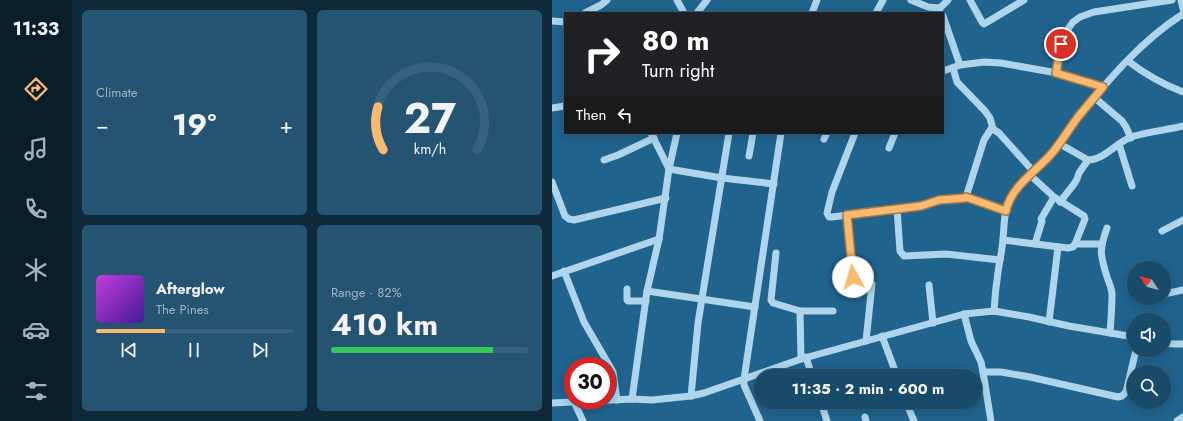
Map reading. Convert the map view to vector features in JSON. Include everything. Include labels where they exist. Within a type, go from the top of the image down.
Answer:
[{"type":"street","points":[[587,12],[602,5],[607,0]]},
{"type":"street","points":[[677,0],[683,12]]},
{"type":"street","points":[[698,12],[707,0]]},
{"type":"street","points":[[812,12],[817,0]]},
{"type":"street","points":[[877,12],[883,0]]},
{"type":"street","points":[[911,0],[941,11],[948,0]]},
{"type":"street","points":[[970,0],[984,24],[1024,0]]},
{"type":"street","points":[[1056,73],[1063,36],[1073,22],[1080,17],[1094,12],[1172,0]]},
{"type":"street","points":[[1181,0],[1183,9]]},
{"type":"street","points":[[994,311],[996,282],[1006,211],[1018,186],[1032,174],[1060,144],[1078,117],[1103,87],[1158,32],[1183,14]]},
{"type":"street","points":[[944,20],[956,67],[957,82],[985,111],[990,118],[993,129],[999,133],[1032,174],[1057,199],[1084,217],[1075,244],[1071,248],[1003,240]]},
{"type":"street","points":[[552,21],[564,22]]},
{"type":"street","points":[[1128,61],[1146,75],[1183,92]]},
{"type":"street","points":[[944,71],[984,62],[1001,63],[1056,73],[1103,87]]},
{"type":"street","points":[[1095,98],[1122,121],[1131,138]]},
{"type":"street","points":[[552,108],[564,106]]},
{"type":"street","points":[[1060,144],[1088,160],[1094,160],[1131,138],[1183,126]]},
{"type":"street","points":[[966,197],[984,140],[989,131],[993,129]]},
{"type":"street","points":[[632,399],[647,291],[659,239],[669,169],[677,134]]},
{"type":"street","points":[[691,396],[698,323],[729,134]]},
{"type":"street","points":[[749,156],[753,134]]},
{"type":"street","points":[[760,421],[744,385],[744,379],[781,134]]},
{"type":"street","points":[[855,134],[832,192],[827,213],[829,216],[832,217],[921,206],[939,200],[966,197],[1006,211]]},
{"type":"street","points":[[889,148],[895,134]]},
{"type":"street","points":[[604,160],[618,155],[652,136],[669,169]]},
{"type":"street","points":[[1119,144],[1132,186]]},
{"type":"street","points":[[1035,244],[1042,218],[1057,199],[1074,184],[1078,173],[1088,160]]},
{"type":"street","points":[[669,169],[722,178],[774,184]]},
{"type":"street","points":[[552,182],[565,216],[569,220],[666,198]]},
{"type":"street","points":[[897,209],[900,251],[904,256],[946,254],[1000,260]]},
{"type":"street","points":[[847,215],[853,277],[857,281],[870,282],[872,284],[866,341]]},
{"type":"street","points":[[1162,231],[1183,220]]},
{"type":"street","points":[[1107,228],[1101,252],[1112,295],[1110,333]]},
{"type":"street","points":[[552,276],[659,239]]},
{"type":"street","points":[[1075,244],[1102,244]]},
{"type":"street","points":[[1049,322],[1058,247]]},
{"type":"street","points":[[776,253],[771,300],[773,303],[800,311],[833,311]]},
{"type":"street","points":[[564,271],[584,322],[613,372],[617,400],[652,400],[691,396],[704,393],[803,358],[964,314],[994,311],[1127,336]]},
{"type":"street","points":[[929,285],[933,323]]},
{"type":"street","points":[[627,289],[628,301],[646,301]]},
{"type":"street","points":[[1171,293],[1183,290]]},
{"type":"street","points":[[647,291],[755,307]]},
{"type":"street","points":[[800,311],[803,358],[808,369]]},
{"type":"street","points":[[964,314],[971,341],[983,372],[991,421]]},
{"type":"street","points":[[882,336],[894,369]]},
{"type":"street","points":[[1171,344],[1183,344]]},
{"type":"street","points":[[983,372],[1001,372],[1023,375],[1118,397],[1122,396],[1126,392],[1134,357]]},
{"type":"street","points":[[552,403],[564,402]]},
{"type":"street","points":[[577,409],[583,421]]},
{"type":"street","points":[[823,409],[827,421]]},
{"type":"street","points":[[909,409],[914,421]]},
{"type":"street","points":[[1177,421],[1183,417]]},
{"type":"route","points":[[853,277],[847,215],[921,206],[939,200],[966,197],[1006,211],[1018,186],[1052,154],[1078,117],[1103,87],[1056,73],[1061,44]]}]
